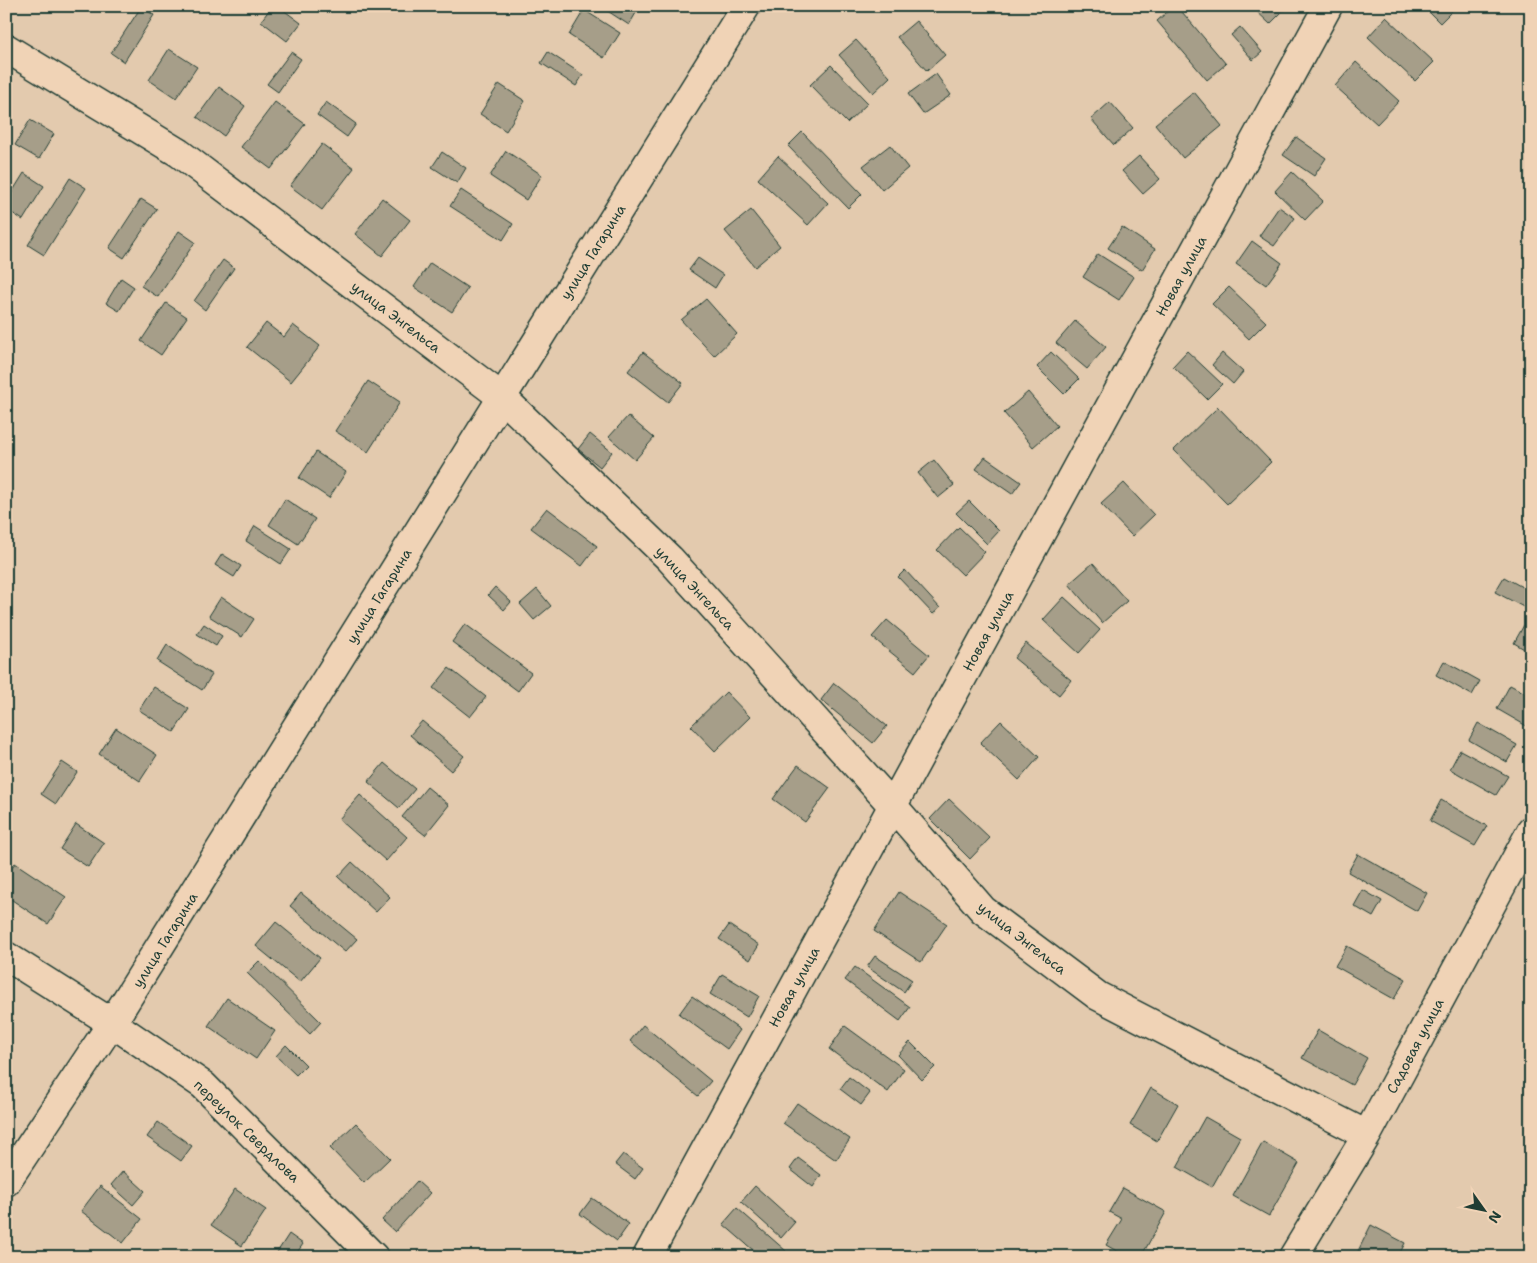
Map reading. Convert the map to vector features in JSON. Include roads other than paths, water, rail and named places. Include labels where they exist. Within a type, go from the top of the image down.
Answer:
[{"type":"street","name":"улица Гагарина","points":[[6,1182],[112,1023],[746,6]]},
{"type":"street","name":"Новая улица","points":[[647,1257],[1328,6]]},
{"type":"street","name":"улица Энгельса","points":[[6,48],[179,153],[503,398],[670,560],[983,910],[1098,996],[1367,1135]]},
{"type":"street","name":"Садовая улица","points":[[1293,1257],[1367,1135],[1531,831]]},
{"type":"street","name":"переулок Свердлова","points":[[6,956],[112,1023],[203,1085],[374,1257]]}]
